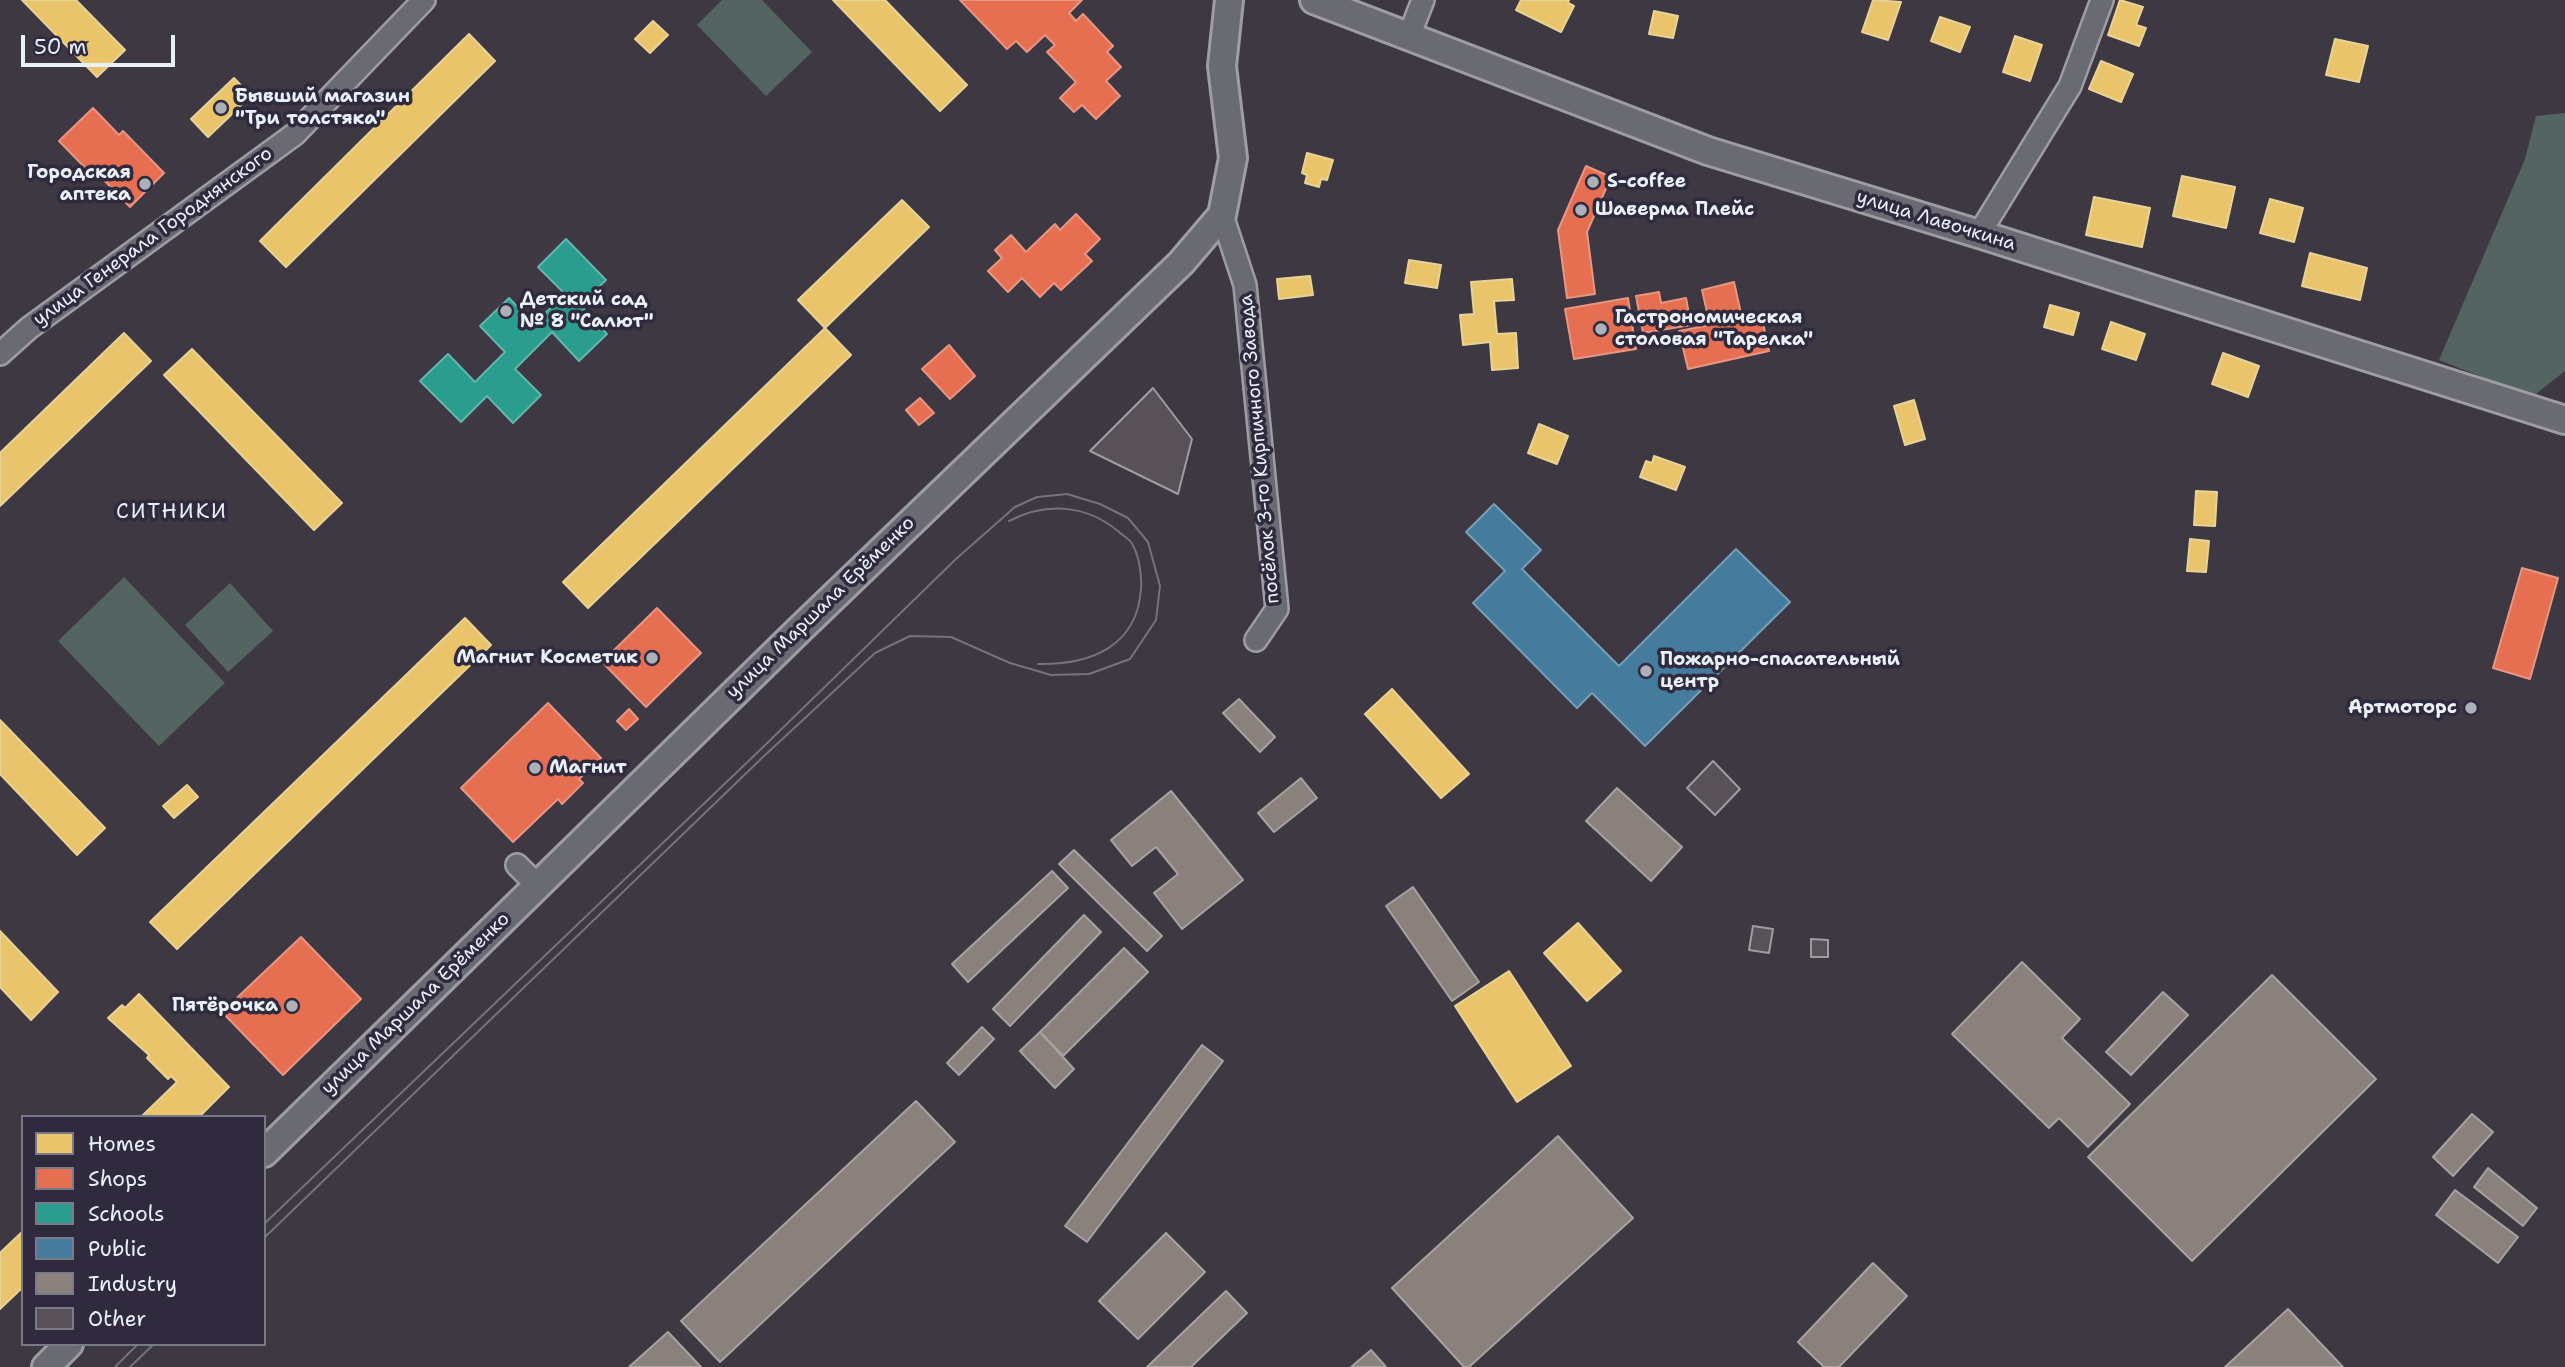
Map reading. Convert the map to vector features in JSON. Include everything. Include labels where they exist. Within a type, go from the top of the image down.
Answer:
[{"type":"main road","name":"улица Маршала Ерёменко","points":[[266,1151],[798,631],[1181,264],[1222,215],[1233,158],[1222,66],[1229,0]]},
{"type":"main road","name":"улица Лавочкина","points":[[1314,0],[1708,151],[2565,420]]},
{"type":"main road","points":[[46,1367],[67,1346]]},
{"type":"street","name":"улица Генерала Городнянского","points":[[0,354],[29,328],[295,134],[425,0]]},
{"type":"street","points":[[1409,36],[1423,0]]},
{"type":"street","points":[[1979,234],[2070,86],[2102,0]]},
{"type":"street","name":"посёлок 3-го Кирпичного Завода","points":[[1222,215],[1245,285],[1277,609],[1256,640]]},
{"type":"street","points":[[517,865],[537,885]]},
{"type":"shaded area","points":[[722,0],[762,0],[812,52],[766,96],[697,25]]},
{"type":"shaded area","points":[[2565,113],[2565,371],[2532,397],[2439,360],[2525,159],[2536,116]]},
{"type":"shaded area","points":[[124,577],[225,683],[159,746],[58,641]]},
{"type":"shaded area","points":[[230,583],[273,631],[228,672],[185,625]]},
{"type":"building: Homes","points":[[22,0],[76,0],[125,50],[97,77]]},
{"type":"building: Homes","points":[[833,0],[885,0],[967,85],[940,111]]},
{"type":"building: Homes","points":[[1521,0],[1569,0],[1568,3],[1574,6],[1561,32],[1516,10]]},
{"type":"building: Homes","points":[[1873,0],[1901,2],[1888,40],[1862,32]]},
{"type":"building: Homes","points":[[2120,0],[2143,7],[2136,25],[2146,28],[2139,46],[2108,35]]},
{"type":"building: Homes","points":[[1654,11],[1678,16],[1673,38],[1649,34]]},
{"type":"building: Homes","points":[[1940,17],[1970,27],[1960,52],[1931,41]]},
{"type":"building: Homes","points":[[653,21],[668,35],[650,53],[635,39]]},
{"type":"building: Homes","points":[[469,34],[495,61],[286,267],[260,241]]},
{"type":"building: Homes","points":[[2015,36],[2042,45],[2030,81],[2003,72]]},
{"type":"building: Homes","points":[[2335,39],[2368,46],[2359,82],[2326,75]]},
{"type":"building: Homes","points":[[2101,61],[2133,74],[2121,102],[2089,89]]},
{"type":"building: Homes","name":"Бывший магазин \"Три толстяка\"","points":[[234,78],[251,96],[208,137],[191,119]]},
{"type":"building: Homes","points":[[1307,153],[1333,160],[1327,180],[1321,179],[1319,187],[1305,183],[1307,175],[1302,173]]},
{"type":"building: Homes","points":[[2182,176],[2235,187],[2226,228],[2173,216]]},
{"type":"building: Homes","points":[[2094,197],[2150,208],[2142,247],[2086,235]]},
{"type":"building: Homes","points":[[2270,199],[2303,208],[2294,242],[2260,233]]},
{"type":"building: Homes","points":[[902,200],[929,227],[825,328],[798,300]]},
{"type":"building: Homes","points":[[2310,253],[2367,268],[2360,300],[2302,286]]},
{"type":"building: Homes","points":[[1409,260],[1441,265],[1437,288],[1405,283]]},
{"type":"building: Homes","points":[[1310,276],[1313,295],[1279,299],[1277,279]]},
{"type":"building: Homes","points":[[1512,279],[1514,300],[1494,301],[1497,334],[1516,333],[1518,368],[1492,370],[1490,342],[1463,345],[1460,315],[1474,314],[1471,282]]},
{"type":"building: Homes","points":[[2050,305],[2079,313],[2073,335],[2044,327]]},
{"type":"building: Homes","points":[[2111,322],[2145,334],[2136,360],[2102,349]]},
{"type":"building: Homes","points":[[825,328],[851,355],[588,608],[563,582]]},
{"type":"building: Homes","points":[[124,333],[151,361],[0,506],[0,453]]},
{"type":"building: Homes","points":[[192,349],[342,503],[314,530],[164,375]]},
{"type":"building: Homes","points":[[2223,353],[2259,366],[2248,397],[2212,384]]},
{"type":"building: Homes","points":[[1914,400],[1925,439],[1905,445],[1894,406]]},
{"type":"building: Homes","points":[[1539,424],[1568,436],[1557,464],[1528,453]]},
{"type":"building: Homes","points":[[1654,456],[1685,467],[1676,490],[1640,477],[1646,461],[1652,463]]},
{"type":"building: Homes","points":[[2196,491],[2217,492],[2215,526],[2194,525]]},
{"type":"building: Homes","points":[[2190,539],[2209,541],[2206,572],[2187,571]]},
{"type":"building: Homes","points":[[465,618],[491,645],[177,949],[150,922]]},
{"type":"building: Homes","points":[[1392,689],[1469,774],[1441,798],[1365,714]]},
{"type":"building: Homes","points":[[0,720],[105,828],[77,855],[0,774]]},
{"type":"building: Homes","points":[[187,785],[198,797],[174,818],[163,806]]},
{"type":"building: Homes","points":[[1578,923],[1621,971],[1587,1001],[1544,953]]},
{"type":"building: Homes","points":[[0,931],[58,992],[31,1020],[0,987]]},
{"type":"building: Homes","points":[[1509,971],[1571,1066],[1517,1102],[1455,1006]]},
{"type":"building: Homes","points":[[139,994],[229,1087],[201,1115],[143,1115],[177,1082],[171,1076],[168,1079],[147,1058],[149,1055],[108,1018],[122,1005],[125,1008]]},
{"type":"building: Homes","points":[[21,1233],[21,1289],[0,1309],[0,1253]]},
{"type":"building: Shops","points":[[960,0],[1082,0],[1069,13],[1076,21],[1083,14],[1113,46],[1107,52],[1121,67],[1106,81],[1120,96],[1096,119],[1082,105],[1074,112],[1060,98],[1076,82],[1047,52],[1055,45],[1045,35],[1027,52],[1016,41],[1007,49]]},
{"type":"building: Shops","points":[[93,108],[119,135],[123,131],[164,173],[130,207],[98,174],[95,178],[59,141]]},
{"type":"building: Shops","points":[[1586,166],[1611,177],[1587,232],[1595,294],[1567,298],[1558,230]]},
{"type":"building: Shops","points":[[1076,214],[1100,239],[1085,254],[1092,261],[1061,290],[1054,283],[1040,297],[1022,278],[1008,292],[988,271],[1002,258],[995,250],[1011,235],[1026,252],[1055,224],[1060,230]]},
{"type":"building: Shops","points":[[1734,282],[1742,318],[1761,314],[1769,351],[1688,369],[1679,331],[1710,325],[1702,290]]},
{"type":"building: Shops","points":[[1659,292],[1661,303],[1686,298],[1691,325],[1643,333],[1636,296]]},
{"type":"building: Shops","name":"Гастрономическая столовая \"Тарелка\"","points":[[1628,298],[1636,349],[1574,359],[1565,309]]},
{"type":"building: Shops","points":[[949,345],[975,376],[950,399],[922,369]]},
{"type":"building: Shops","points":[[920,398],[934,413],[919,425],[906,410]]},
{"type":"building: Shops","points":[[2522,568],[2558,578],[2530,679],[2493,668]]},
{"type":"building: Shops","name":"Магнит Косметик","points":[[657,608],[701,653],[646,707],[602,662]]},
{"type":"building: Shops","name":"Магнит","points":[[548,703],[601,758],[579,779],[583,783],[562,804],[558,799],[513,842],[461,788]]},
{"type":"building: Shops","points":[[629,709],[638,719],[626,730],[617,721]]},
{"type":"building: Shops","name":"Пятёрочка","points":[[301,937],[361,999],[283,1075],[222,1012]]},
{"type":"building: Schools","points":[[566,239],[606,280],[580,305],[607,334],[579,361],[552,332],[515,369],[541,395],[513,423],[487,396],[461,422],[420,381],[448,354],[475,382],[505,352],[480,326],[509,298],[534,324],[565,294],[538,267]]},
{"type":"building: Public","points":[[1494,504],[1541,550],[1522,569],[1619,666],[1736,549],[1790,602],[1645,746],[1592,693],[1577,708],[1473,603],[1505,571],[1466,532]]},
{"type":"building: Industry","points":[[1239,699],[1275,737],[1260,752],[1223,713]]},
{"type":"building: Industry","points":[[1301,778],[1317,798],[1274,832],[1258,813]]},
{"type":"building: Industry","points":[[1617,788],[1682,847],[1651,881],[1586,821]]},
{"type":"building: Industry","points":[[1171,791],[1243,880],[1182,929],[1154,893],[1178,874],[1156,847],[1132,866],[1111,840]]},
{"type":"building: Industry","points":[[1074,850],[1162,936],[1147,951],[1059,864]]},
{"type":"building: Industry","points":[[1052,871],[1068,888],[968,982],[952,964]]},
{"type":"building: Industry","points":[[1413,887],[1479,982],[1452,1001],[1386,906]]},
{"type":"building: Industry","points":[[1084,915],[1101,932],[1010,1026],[993,1009]]},
{"type":"building: Industry","points":[[1124,948],[1148,972],[1063,1056],[1040,1032]]},
{"type":"building: Industry","points":[[2022,962],[2080,1019],[2062,1038],[2130,1104],[2088,1147],[2059,1118],[2049,1128],[1952,1034]]},
{"type":"building: Industry","points":[[2272,975],[2376,1079],[2192,1261],[2088,1157]]},
{"type":"building: Industry","points":[[2163,992],[2188,1015],[2131,1075],[2106,1052]]},
{"type":"building: Industry","points":[[982,1027],[994,1039],[959,1075],[947,1063]]},
{"type":"building: Industry","points":[[1040,1032],[1074,1069],[1055,1088],[1020,1051]]},
{"type":"building: Industry","points":[[1202,1045],[1223,1061],[1087,1242],[1065,1226]]},
{"type":"building: Industry","points":[[916,1101],[955,1142],[720,1362],[681,1321]]},
{"type":"building: Industry","points":[[2472,1114],[2493,1132],[2453,1176],[2433,1157]]},
{"type":"building: Industry","points":[[1558,1136],[1633,1218],[1469,1367],[1464,1367],[1392,1288]]},
{"type":"building: Industry","points":[[2488,1168],[2537,1208],[2523,1226],[2474,1187]]},
{"type":"building: Industry","points":[[2455,1190],[2518,1237],[2498,1263],[2436,1215]]},
{"type":"building: Industry","points":[[1166,1233],[1205,1272],[1138,1339],[1099,1301]]},
{"type":"building: Industry","points":[[1873,1263],[1907,1296],[1839,1367],[1824,1367],[1798,1342]]},
{"type":"building: Industry","points":[[1226,1291],[1247,1313],[1191,1367],[1147,1367]]},
{"type":"building: Industry","points":[[2288,1309],[2343,1367],[2225,1367]]},
{"type":"building: Industry","points":[[668,1332],[701,1367],[629,1367]]},
{"type":"building: Industry","points":[[1371,1350],[1386,1367],[1351,1367]]},
{"type":"building: Other","points":[[1153,388],[1192,439],[1178,494],[1090,451]]},
{"type":"building: Other","points":[[1713,761],[1740,789],[1715,815],[1687,788]]},
{"type":"building: Other","points":[[1753,926],[1773,929],[1769,953],[1749,950]]},
{"type":"building: Other","points":[[1811,939],[1828,940],[1828,957],[1811,957]]},
{"type":"tram line","points":[[266,1222],[957,558],[1015,507],[1037,497],[1067,494],[1100,504],[1128,518],[1148,542],[1160,586],[1156,620],[1130,659],[1089,674],[1051,675],[1010,663],[951,637],[910,636],[875,653],[763,757],[266,1236]]},
{"type":"tram line","points":[[1009,521],[1037,511],[1079,511],[1106,523],[1128,539],[1134,547],[1139,565],[1141,589],[1138,609],[1131,625],[1120,638],[1107,649],[1092,656],[1075,661],[1038,664]]},
{"type":"tram line","points":[[115,1367],[136,1346]]},
{"type":"tram line","points":[[130,1367],[152,1346]]},
{"type":"place","name":"Бывший магазин \"Три толстяка\"","points":[[221,108]]},
{"type":"place","name":"S-coffee","points":[[1593,182]]},
{"type":"place","name":"Городская аптека","points":[[145,184]]},
{"type":"place","name":"Шаверма Плейс","points":[[1581,210]]},
{"type":"place","name":"Детский сад № 8 \"Салют\"","points":[[506,311]]},
{"type":"place","name":"Гастрономическая столовая \"Тарелка\"","points":[[1601,329]]},
{"type":"place","name":"Магнит Косметик","points":[[652,658]]},
{"type":"place","name":"Пожарно-спасательный центр","points":[[1646,671]]},
{"type":"place","name":"Артмоторс","points":[[2471,708]]},
{"type":"place","name":"Магнит","points":[[535,768]]},
{"type":"place","name":"Пятёрочка","points":[[292,1006]]},
{"type":"district","name":"СИТНИКИ","points":[[172,513]]}]
